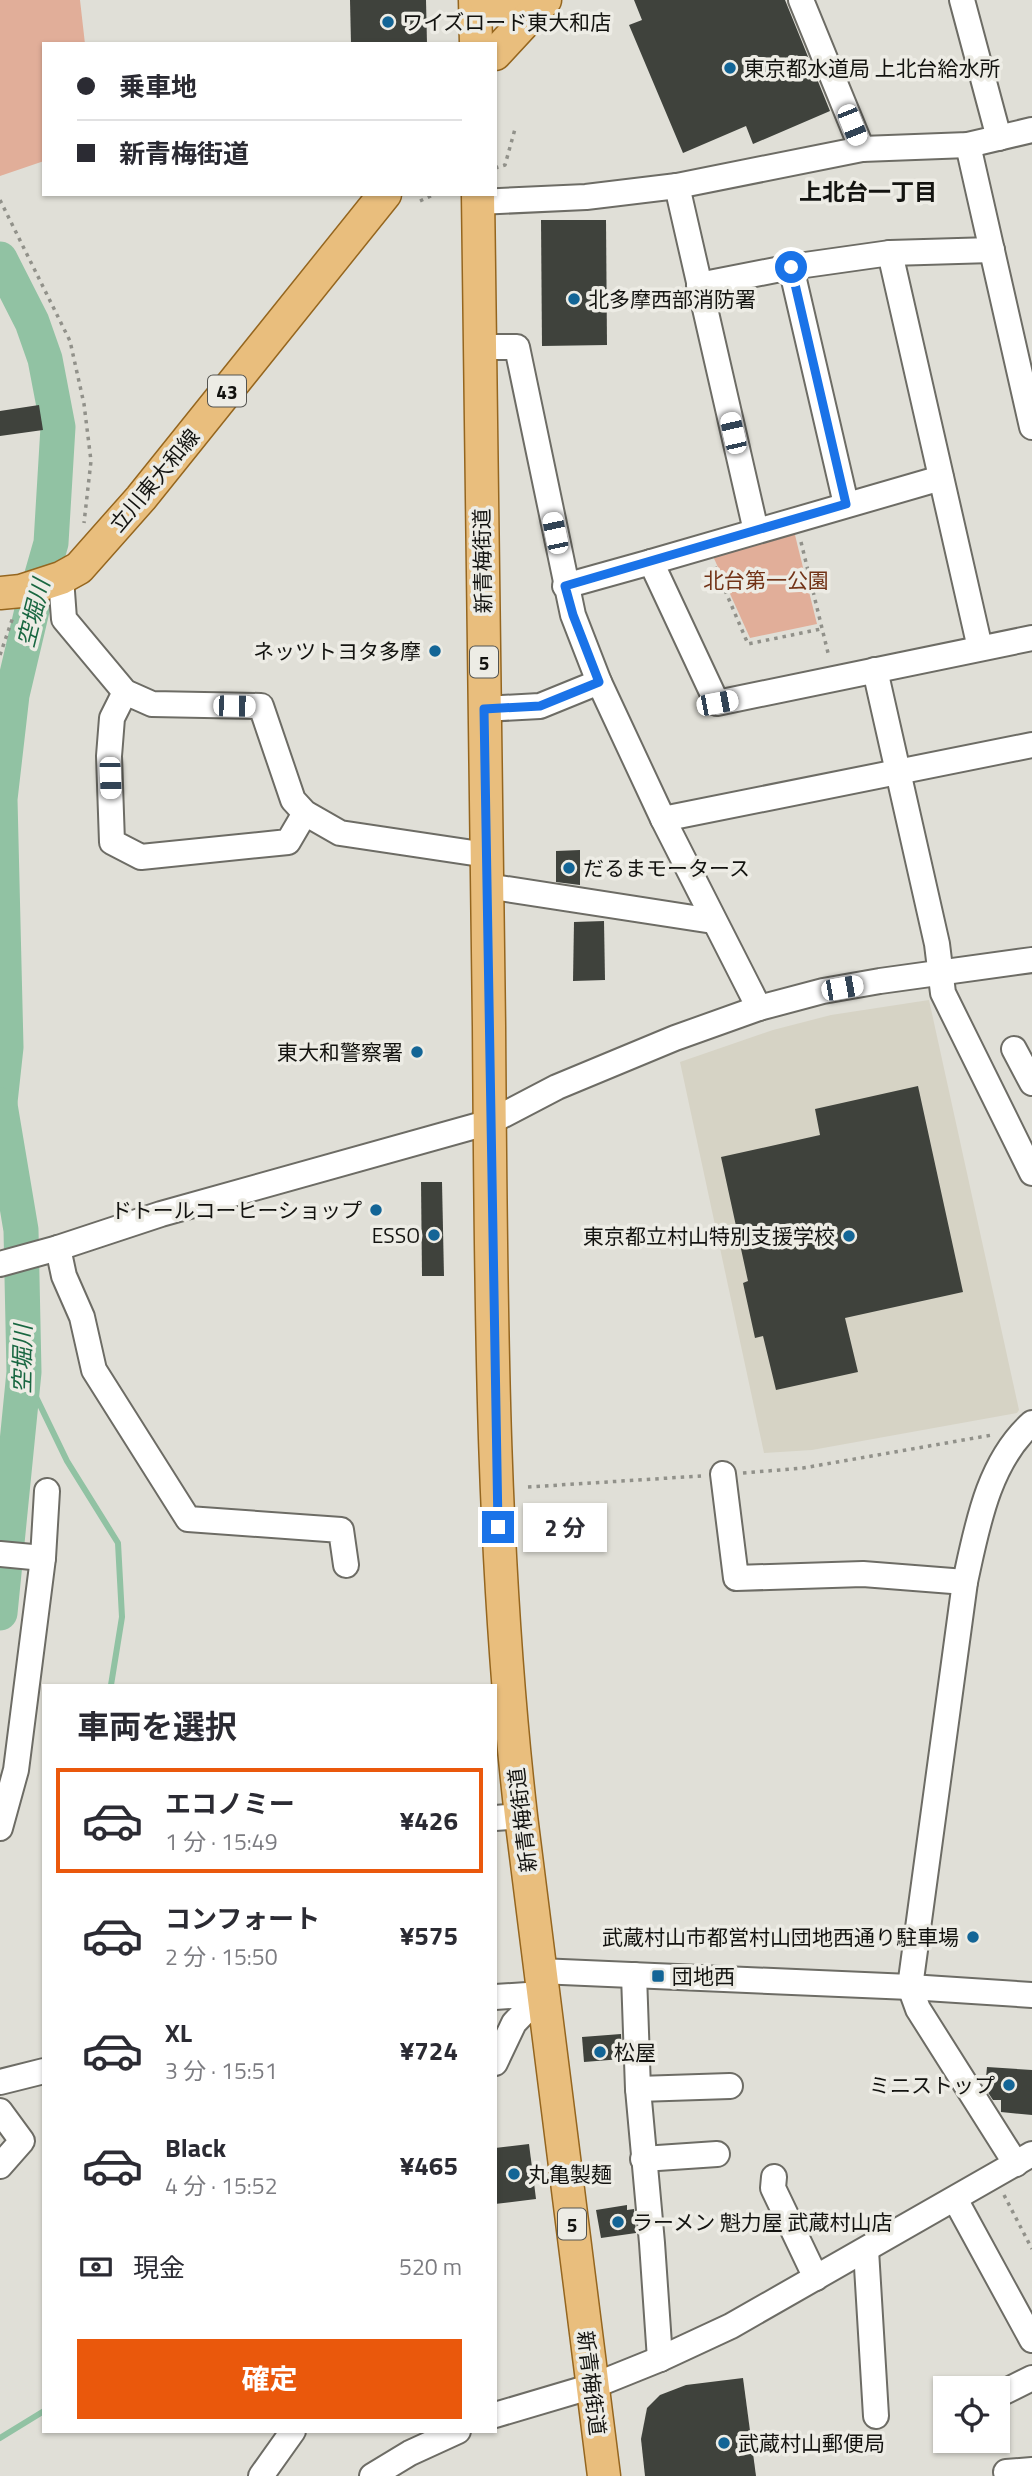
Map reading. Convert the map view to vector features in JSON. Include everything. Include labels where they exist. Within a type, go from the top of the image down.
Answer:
[{"type":"main road","points":[[475,0],[476,42]]},
{"type":"main road","points":[[485,0],[538,7]]},
{"type":"main road","points":[[497,52],[538,7]]},
{"type":"main road","name":"立川東大和線","points":[[11,592],[61,578],[79,568],[141,498],[383,196]]},
{"type":"main road","name":"新青梅街道","points":[[478,198],[498,1554],[510,1715],[508,1817],[541,1983],[604,2476]]},
{"type":"street","points":[[801,0],[862,149]]},
{"type":"street","points":[[962,0],[999,138]]},
{"type":"street","points":[[478,198],[586,197],[677,186],[862,149],[968,145],[1032,130]]},
{"type":"street","points":[[968,145],[1032,427]]},
{"type":"street","points":[[677,186],[756,531]]},
{"type":"street","points":[[699,285],[791,267],[890,253],[992,250]]},
{"type":"street","points":[[890,253],[981,648]]},
{"type":"street","points":[[791,267],[846,504]]},
{"type":"street","points":[[480,347],[517,347],[573,615],[599,682],[663,819],[759,1008]]},
{"type":"street","points":[[565,586],[941,478]]},
{"type":"street","points":[[651,562],[717,703],[1032,638]]},
{"type":"street","points":[[61,578],[64,619],[125,692],[152,704],[261,706],[293,800],[305,813],[340,833],[487,870],[713,921]]},
{"type":"street","points":[[875,670],[937,944],[943,993],[1032,1172]]},
{"type":"street","points":[[484,709],[540,706],[599,682]]},
{"type":"street","points":[[125,692],[112,718],[109,756],[112,842],[141,857],[288,842],[305,813]]},
{"type":"street","points":[[663,819],[1032,744]]},
{"type":"street","points":[[0,1264],[49,1251],[161,1214],[490,1122],[593,1072],[675,1038],[759,1008],[823,991],[1032,960]]},
{"type":"street","points":[[1014,1049],[1032,1083]]},
{"type":"street","points":[[49,1251],[64,1276],[82,1317],[94,1370],[188,1519],[341,1530],[346,1565]]},
{"type":"street","points":[[497,2414],[593,2386],[731,2326],[1024,2159],[918,2009],[910,1987],[965,1582],[984,1503],[996,1473],[1028,1427]]},
{"type":"street","points":[[723,1474],[736,1578],[863,1574],[965,1582]]},
{"type":"street","points":[[0,1828],[16,1770],[43,1558],[47,1491]]},
{"type":"street","points":[[0,1554],[43,1558]]},
{"type":"street","points":[[634,1975],[638,2089],[660,2359]]},
{"type":"street","points":[[497,1996],[541,1983],[634,1975],[1032,1995]]},
{"type":"street","points":[[497,2059],[513,2023],[541,1983]]},
{"type":"street","points":[[0,2082],[42,2072]]},
{"type":"street","points":[[638,2089],[730,2086]]},
{"type":"street","points":[[0,2111],[22,2141],[0,2166]]},
{"type":"street","points":[[643,2159],[717,2154]]},
{"type":"street","points":[[774,2177],[773,2188],[816,2278]]},
{"type":"street","points":[[955,2199],[1032,2340]]},
{"type":"street","points":[[866,2250],[876,2416]]},
{"type":"street","points":[[1010,2389],[1032,2378]]},
{"type":"street","points":[[261,2476],[292,2433]]},
{"type":"street","points":[[372,2476],[410,2453],[454,2433]]},
{"type":"street","points":[[1006,2472],[1032,2470]]},
{"type":"path","points":[[497,167],[505,165],[516,129]]},
{"type":"path","points":[[420,201],[432,196]]},
{"type":"path","points":[[0,201],[70,341],[84,404],[91,461],[83,527]]},
{"type":"path","points":[[795,520],[834,678]]},
{"type":"path","points":[[705,546],[748,644],[821,629]]},
{"type":"path","points":[[0,655],[11,592]]},
{"type":"path","points":[[528,1487],[803,1468],[1028,1427]]},
{"type":"path","points":[[994,2177],[1032,2249]]},
{"type":"shaded area","name":"東京都立村山特別支援学校","points":[[929,1000],[1019,1410],[1017,1413],[812,1450],[764,1453],[680,1062],[773,1030],[831,1015]]},
{"type":"green space","points":[[0,0],[80,0],[85,42],[42,42],[42,162],[0,176]]},
{"type":"green space","name":"北台第一公園","points":[[794,531],[817,624],[750,638],[712,554]]},
{"type":"building","name":"ワイズロード東大和店","points":[[350,0],[426,0],[427,42],[351,42]]},
{"type":"building","name":"東京都水道局 上北台給水所","points":[[634,0],[785,0],[830,111],[753,144],[746,126],[683,153],[629,25],[642,20]]},
{"type":"building","points":[[541,220],[606,220],[607,345],[542,346]]},
{"type":"building","points":[[39,405],[43,430],[0,436],[0,411]]},
{"type":"building","points":[[580,850],[580,885],[556,882],[556,851]]},
{"type":"building","points":[[604,921],[605,980],[573,981],[574,922]]},
{"type":"building","points":[[918,1086],[963,1292],[845,1318],[858,1372],[776,1390],[763,1336],[755,1338],[743,1283],[748,1281],[721,1157],[820,1135],[815,1109]]},
{"type":"building","points":[[421,1182],[442,1182],[444,1276],[422,1276]]},
{"type":"building","points":[[621,2034],[622,2059],[584,2062],[582,2037]]},
{"type":"building","name":"ミニストップ","points":[[987,2067],[1032,2070],[1032,2115],[1001,2112],[1001,2100],[993,2100],[985,2088]]},
{"type":"building","name":"丸亀製麺","points":[[529,2144],[536,2199],[497,2204],[497,2148]]},
{"type":"building","points":[[627,2205],[627,2210],[634,2209],[636,2233],[601,2238],[596,2210]]},
{"type":"building","points":[[743,2378],[756,2476],[645,2476],[641,2439],[647,2408],[660,2395],[686,2385]]},
{"type":"waterway","name":"空堀川","points":[[0,259],[32,322],[45,359],[58,427],[51,543],[12,695],[0,799],[6,1047],[0,1102]]},
{"type":"waterway","name":"空堀川","points":[[0,1105],[21,1230],[24,1372],[0,1613]]},
{"type":"waterway","points":[[24,1372],[67,1461],[118,1543],[122,1617],[111,1684]]},
{"type":"waterway","points":[[0,2438],[42,2412]]},
{"type":"place","name":"ワイズロード東大和店","points":[[388,22]]},
{"type":"place","name":"東京都水道局 上北台給水所","points":[[730,68]]},
{"type":"place","name":"北多摩西部消防署","points":[[574,299]]},
{"type":"place","name":"ネッツトヨタ多摩","points":[[435,651]]},
{"type":"place","name":"だるまモータース","points":[[569,868]]},
{"type":"place","name":"東大和警察署","points":[[417,1052]]},
{"type":"place","name":"ドトールコーヒーショップ","points":[[376,1210]]},
{"type":"place","name":"ESSO","points":[[434,1235]]},
{"type":"place","name":"東京都立村山特別支援学校","points":[[849,1236]]},
{"type":"place","name":"武蔵村山市都営村山団地西通り駐車場","points":[[973,1937]]},
{"type":"place","name":"団地西","points":[[658,1976]]},
{"type":"place","name":"松屋","points":[[600,2052]]},
{"type":"place","name":"ミニストップ","points":[[1009,2085]]},
{"type":"place","name":"丸亀製麺","points":[[514,2174]]},
{"type":"place","name":"ラーメン 魁力屋 武蔵村山店","points":[[618,2222]]},
{"type":"place","name":"武蔵村山郵便局","points":[[724,2443]]},
{"type":"district","name":"上北台一丁目","points":[[868,191]]},
{"type":"route","points":[[498,1527],[484,709],[540,706],[599,682],[573,615],[565,586],[846,504],[791,267]]}]
